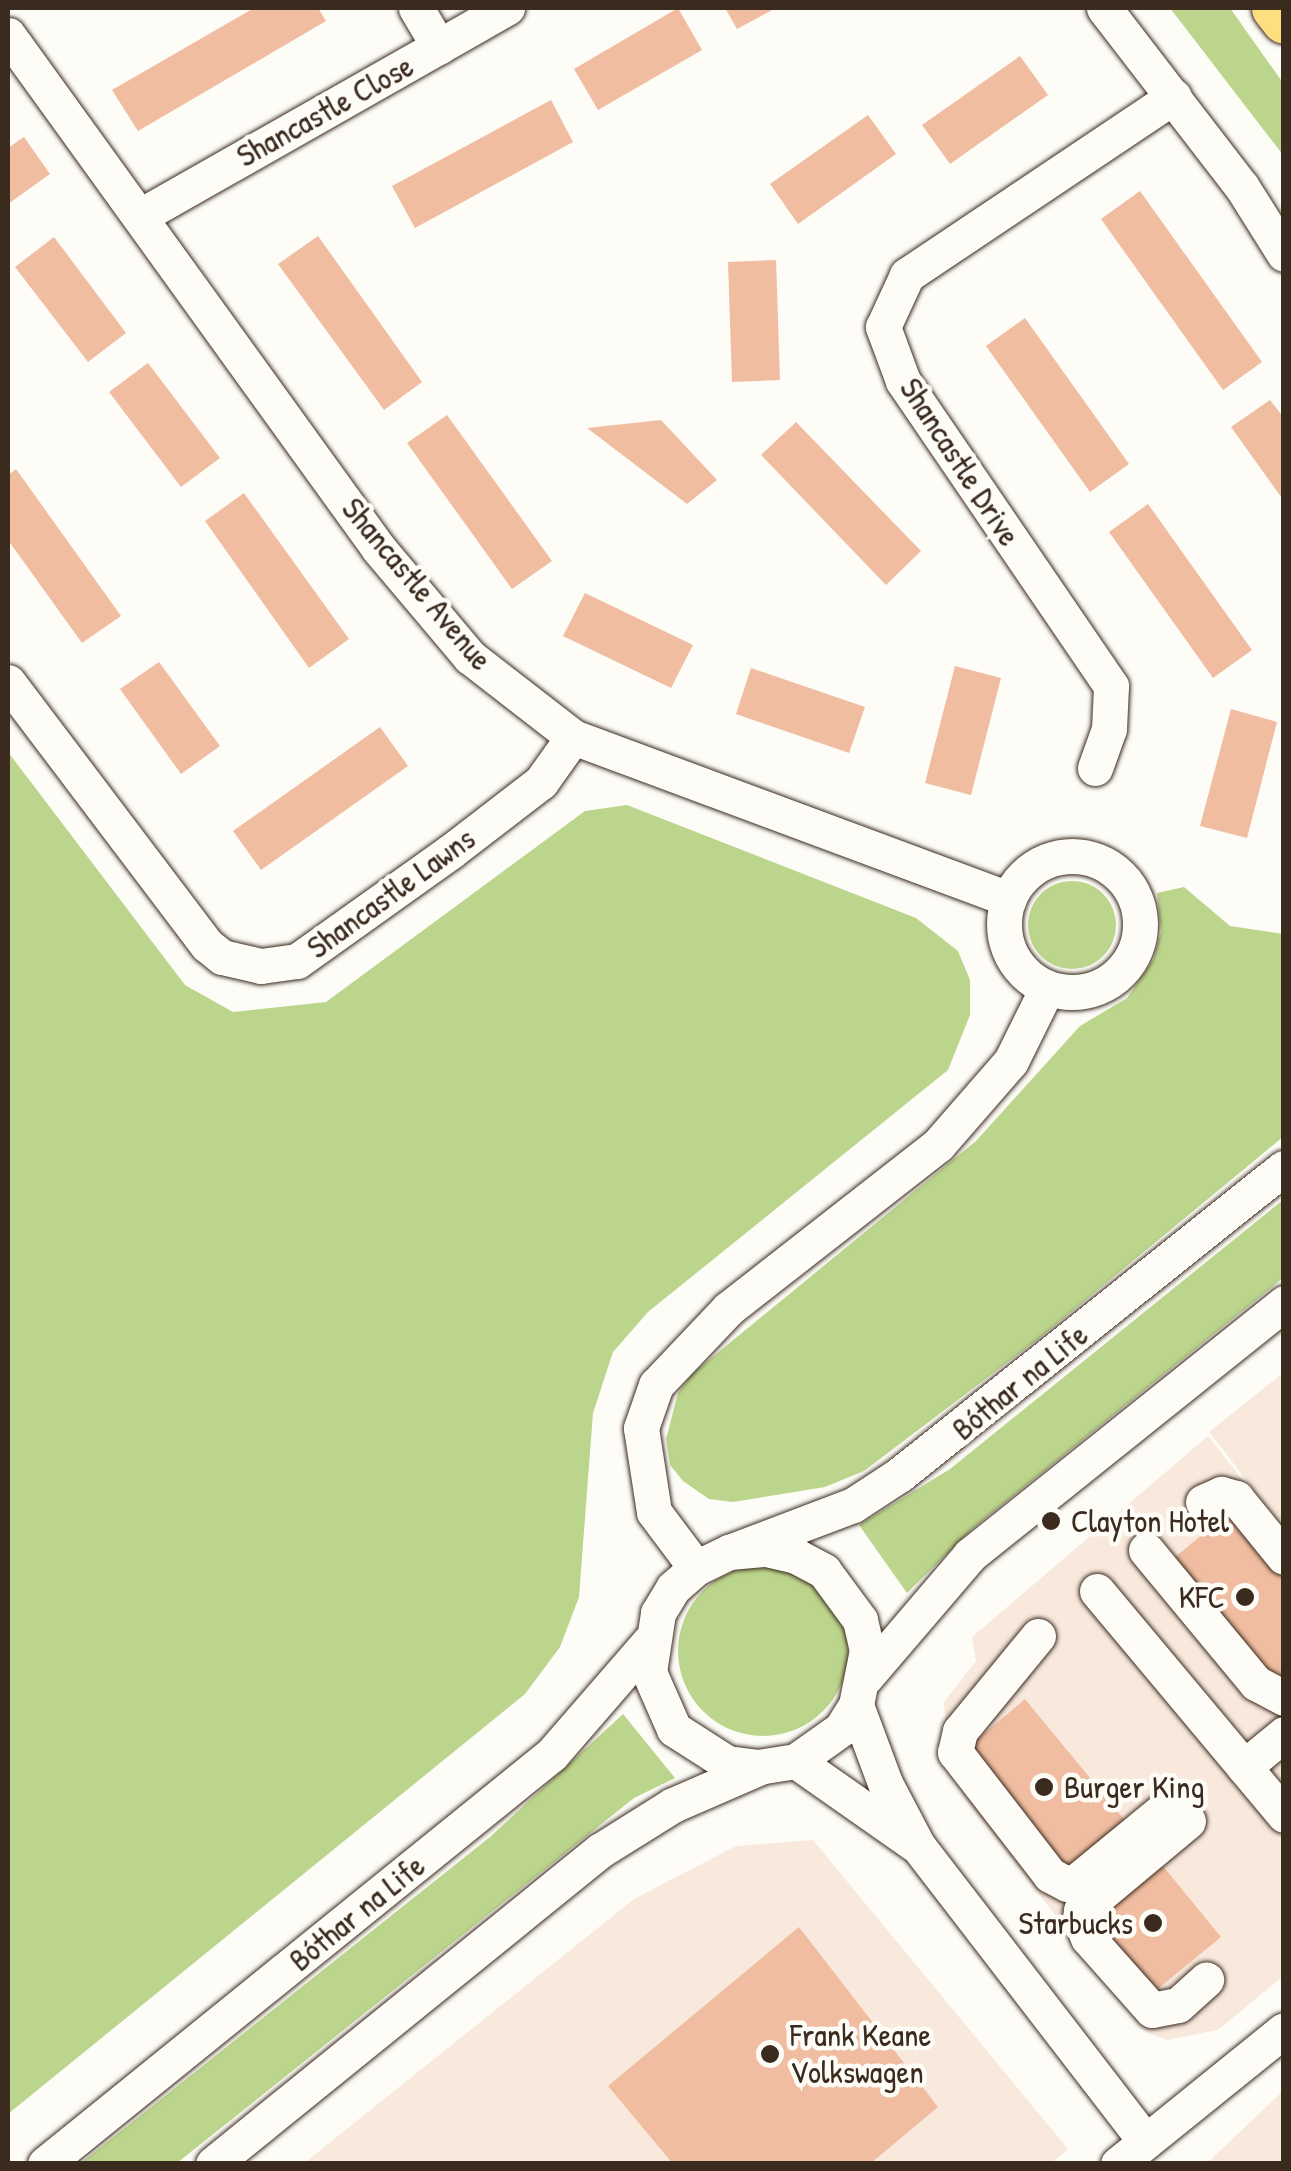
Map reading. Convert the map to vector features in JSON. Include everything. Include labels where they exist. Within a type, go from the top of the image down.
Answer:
[{"type":"main road","points":[[1274,8],[1284,21]]},
{"type":"street","points":[[416,8],[438,47]]},
{"type":"street","name":"Shancastle Close","points":[[142,216],[508,8]]},
{"type":"street","points":[[1104,8],[1174,96],[1284,254]]},
{"type":"street","name":"Shancastle Avenue","points":[[8,35],[379,549],[470,657],[573,736],[1009,899]]},
{"type":"street","name":"Shancastle Drive","points":[[1095,768],[1109,728],[1111,686],[903,381],[883,327],[907,275],[1174,96]]},
{"type":"street","name":"Shancastle Lawns","points":[[8,682],[207,945],[222,957],[261,966],[297,961],[450,852],[540,782],[573,736]]},
{"type":"street","points":[[1074,856],[1114,870],[1138,905],[1136,948],[1110,982],[1068,993],[1047,988],[1014,961],[1004,920],[1009,899],[1035,867],[1074,856]]},
{"type":"street","points":[[696,1568],[654,1512],[641,1428],[656,1385],[728,1309],[938,1145],[1012,1061],[1047,988]]},
{"type":"street","name":"Bóthar na Life","points":[[45,2164],[552,1754],[649,1642],[658,1613],[696,1568],[854,1505],[899,1475],[1284,1168]]},
{"type":"street","points":[[212,2164],[600,1850],[673,1805],[759,1767],[796,1761],[841,1728],[861,1691],[970,1556],[1284,1302]]},
{"type":"street","points":[[1203,1502],[1221,1494],[1236,1498],[1284,1557]]},
{"type":"street","name":"Bóthar na Life","points":[[729,1552],[766,1549],[824,1570],[860,1620],[861,1691],[885,1782],[918,1846]]},
{"type":"street","points":[[1146,1550],[1256,1684],[1284,1698]]},
{"type":"street","points":[[1097,1590],[1284,1816]]},
{"type":"street","points":[[1038,1636],[960,1731],[955,1752],[1056,1880],[1078,1880],[1181,1811],[1081,1910],[1080,1919],[1088,1938],[1152,2010],[1178,2005],[1206,1980]]},
{"type":"street","points":[[649,1642],[657,1702],[674,1729],[712,1757],[759,1767]]},
{"type":"street","points":[[1244,1767],[1284,1734]]},
{"type":"street","points":[[796,1761],[918,1846],[1132,2152],[1284,2030]]},
{"type":"shaded area","points":[[1283,1373],[1283,1527],[1209,1432]]},
{"type":"shaded area","points":[[1208,1436],[1283,1531],[1283,1976],[1218,2030],[1167,2040],[1146,2032],[966,1800],[949,1768],[944,1702],[976,1661],[972,1637]]},
{"type":"shaded area","points":[[813,1840],[1068,2149],[1050,2164],[303,2164],[634,1899],[736,1846]]},
{"type":"shaded area","points":[[1283,2091],[1283,2163],[1207,2163]]},
{"type":"green space","points":[[1170,8],[1230,8],[1283,83],[1283,155]]},
{"type":"green space","points":[[8,752],[185,985],[233,1012],[326,1002],[585,811],[627,805],[916,918],[958,951],[970,980],[970,1015],[948,1070],[648,1312],[613,1352],[593,1413],[579,1597],[560,1647],[525,1694],[8,2114]]},
{"type":"green space","points":[[1072,881],[1089,884],[1103,894],[1113,908],[1113,942],[1103,956],[1089,966],[1072,969],[1055,966],[1041,956],[1031,942],[1028,925],[1031,908],[1041,894],[1055,884]]},
{"type":"green space","points":[[1184,887],[1230,926],[1283,934],[1283,1137],[1042,1336],[864,1471],[825,1487],[733,1502],[709,1499],[683,1481],[670,1465],[666,1439],[678,1393],[693,1373],[976,1141],[1080,1026],[1127,998],[1153,960],[1161,932],[1157,893]]},
{"type":"green space","points":[[1283,1200],[1283,1278],[972,1529],[907,1593],[859,1525],[950,1469]]},
{"type":"green space","points":[[763,1566],[796,1572],[823,1591],[842,1618],[848,1651],[842,1684],[823,1711],[796,1730],[763,1736],[730,1730],[703,1711],[684,1684],[678,1651],[684,1618],[703,1591],[730,1572]]},
{"type":"green space","points":[[623,1714],[675,1778],[634,1798],[177,2163],[81,2163],[490,1837]]},
{"type":"building","points":[[254,8],[318,8],[326,21],[138,131],[112,90]]},
{"type":"building","points":[[678,8],[702,50],[598,110],[574,69]]},
{"type":"building","points":[[725,8],[776,8],[737,29]]},
{"type":"building","points":[[1020,56],[1048,95],[950,164],[922,125]]},
{"type":"building","points":[[551,100],[573,142],[415,228],[392,186]]},
{"type":"building","points":[[868,115],[896,154],[798,224],[770,184]]},
{"type":"building","points":[[24,137],[50,174],[8,204],[8,148]]},
{"type":"building","points":[[1140,191],[1262,362],[1223,390],[1101,219]]},
{"type":"building","points":[[318,236],[422,382],[384,410],[278,264]]},
{"type":"building","points":[[54,237],[126,333],[88,362],[15,267]]},
{"type":"building","points":[[776,260],[780,380],[732,382],[728,262]]},
{"type":"building","points":[[1025,318],[1129,464],[1090,492],[986,346]]},
{"type":"building","points":[[148,363],[220,458],[181,487],[109,392]]},
{"type":"building","points":[[1270,400],[1284,418],[1284,501],[1231,427]]},
{"type":"building","points":[[447,415],[552,561],[512,589],[407,443]]},
{"type":"building","points":[[661,420],[717,480],[687,504],[587,428]]},
{"type":"building","points":[[796,422],[921,551],[886,585],[761,455]]},
{"type":"building","points":[[16,469],[121,616],[82,643],[8,540],[8,475]]},
{"type":"building","points":[[244,493],[349,639],[309,668],[205,521]]},
{"type":"building","points":[[1148,504],[1252,650],[1213,678],[1109,532]]},
{"type":"building","points":[[585,593],[693,645],[671,688],[563,636]]},
{"type":"building","points":[[159,662],[220,746],[181,774],[120,689]]},
{"type":"building","points":[[955,666],[1001,678],[971,795],[925,783]]},
{"type":"building","points":[[751,668],[865,707],[849,753],[736,714]]},
{"type":"building","points":[[1231,709],[1277,722],[1247,838],[1200,826]]},
{"type":"building","points":[[380,727],[408,766],[261,870],[233,831]]},
{"type":"building","name":"KFC","points":[[1232,1510],[1284,1572],[1284,1690],[1174,1558]]},
{"type":"building","name":"Burger King","points":[[1025,1699],[1127,1823],[1063,1875],[962,1752]]},
{"type":"building","name":"Starbucks","points":[[1158,1860],[1221,1937],[1154,1992],[1091,1915]]},
{"type":"building","name":"Frank Keane Volkswagen","points":[[799,1927],[938,2107],[870,2164],[673,2164],[608,2086]]},
{"type":"place","name":"Clayton Hotel","points":[[1051,1521]]},
{"type":"place","name":"KFC","points":[[1245,1597]]},
{"type":"place","name":"Burger King","points":[[1044,1787]]},
{"type":"place","name":"Starbucks","points":[[1153,1923]]},
{"type":"place","name":"Frank Keane Volkswagen","points":[[770,2054]]}]
